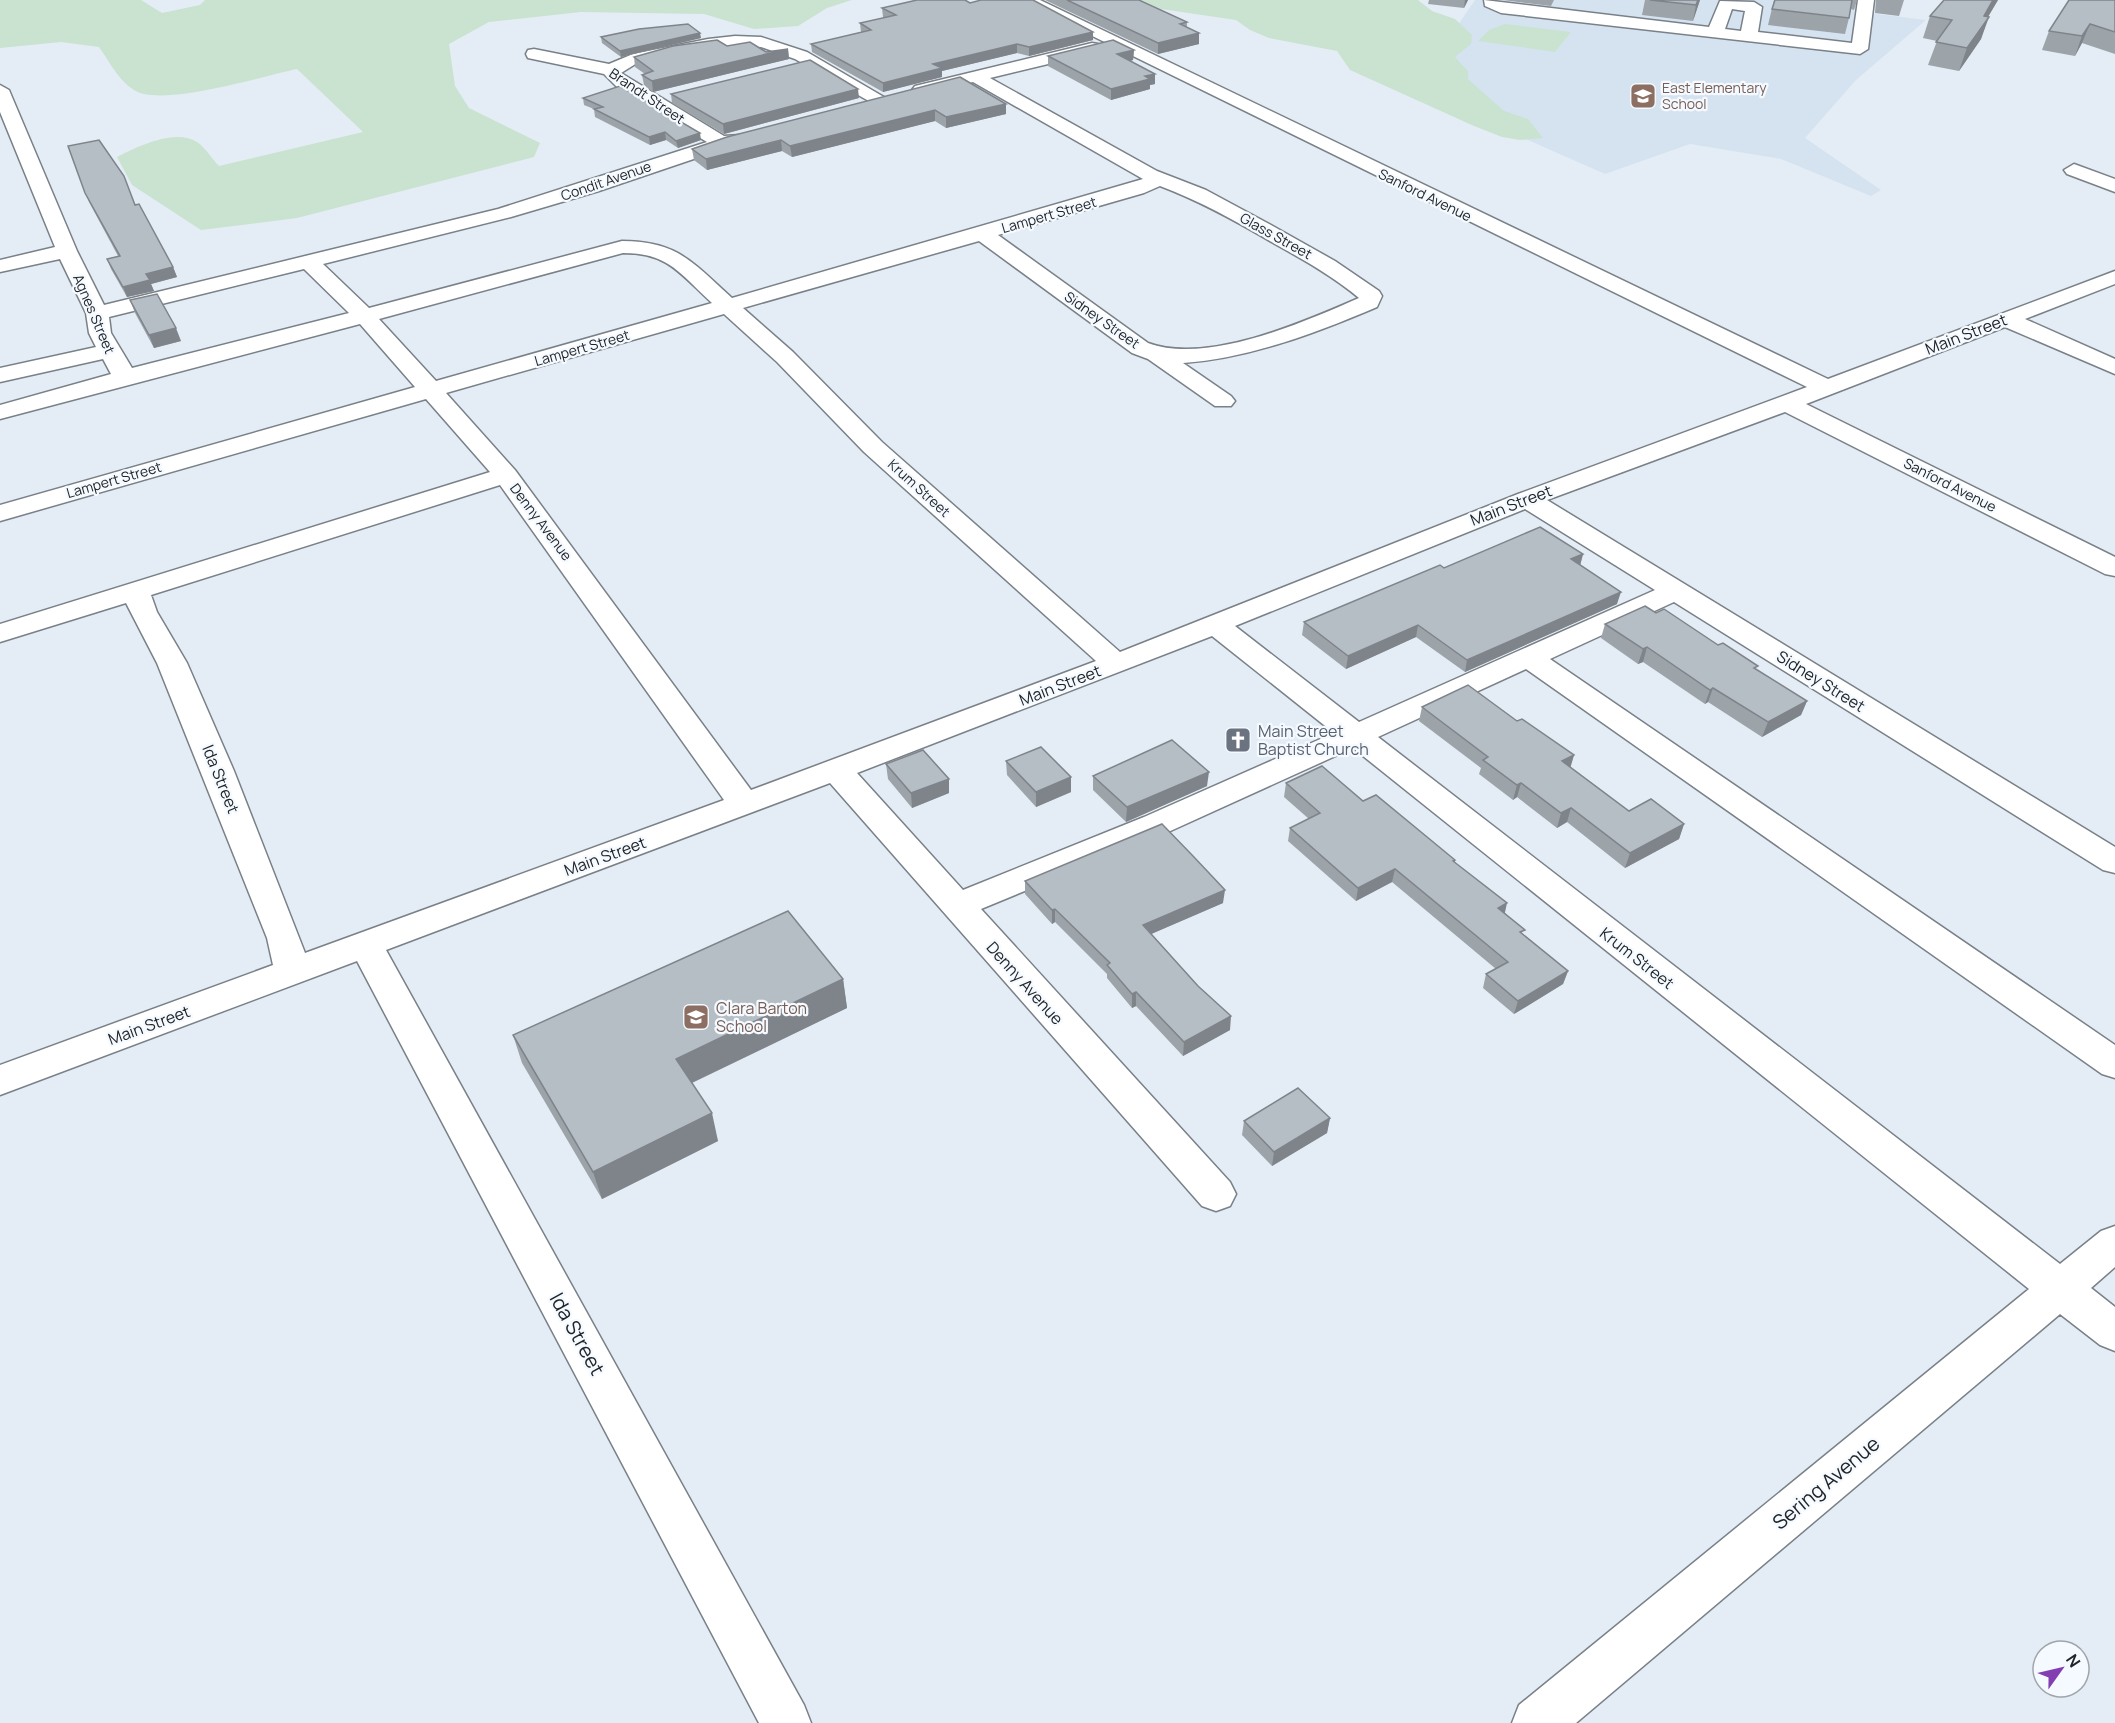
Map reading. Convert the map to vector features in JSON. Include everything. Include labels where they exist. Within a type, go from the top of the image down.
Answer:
[{"type":"street","name":"Sanford Avenue","points":[[1027,0],[1825,387]]},
{"type":"street","points":[[1492,0],[1491,3],[1500,8],[1573,7],[1609,19],[1860,49],[1866,0]]},
{"type":"street","points":[[1609,19],[1617,0]]},
{"type":"street","points":[[1716,30],[1726,4],[1754,7],[1749,34]]},
{"type":"street","points":[[612,70],[638,59],[736,41],[773,44],[880,100]]},
{"type":"street","points":[[849,108],[1113,43]]},
{"type":"street","name":"Brandt Street","points":[[534,54],[612,70],[613,75],[625,85],[721,142]]},
{"type":"street","points":[[788,68],[811,62]]},
{"type":"street","name":"Glass Street","points":[[974,76],[1152,176],[1199,194],[1328,265],[1364,288],[1372,299],[1315,322],[1202,356],[1172,357],[1156,354]]},
{"type":"street","name":"Agnes Street","points":[[0,90],[17,155],[97,313],[100,333],[108,351],[121,372],[129,376]]},
{"type":"street","points":[[650,100],[673,95]]},
{"type":"street","name":"Condit Avenue","points":[[97,313],[309,262],[549,200],[721,142],[753,134]]},
{"type":"street","points":[[2074,170],[2115,186]]},
{"type":"street","name":"Lampert Street","points":[[0,513],[983,234],[1150,185],[1155,181],[1152,176]]},
{"type":"street","name":"Sidney Street","points":[[983,234],[1140,348],[1156,354],[1223,401]]},
{"type":"street","name":"Krum Street","points":[[365,316],[429,296],[622,247],[645,247],[664,251],[785,357],[873,447],[1116,664]]},
{"type":"street","points":[[0,266],[67,251]]},
{"type":"street","name":"Denny Avenue","points":[[309,262],[365,316],[506,475],[744,804]]},
{"type":"street","name":"Main Street","points":[[0,1080],[366,946],[1116,664],[1527,499],[2115,277]]},
{"type":"street","points":[[0,412],[129,376],[365,316]]},
{"type":"street","points":[[2006,319],[2115,368]]},
{"type":"street","points":[[0,375],[108,351]]},
{"type":"street","name":"Sanford Avenue","points":[[1786,403],[2115,568]]},
{"type":"street","points":[[0,633],[506,475]]},
{"type":"street","name":"Sidney Street","points":[[1527,499],[2115,862]]},
{"type":"street","name":"Ida Street","points":[[136,591],[143,612],[172,663],[218,771],[284,938],[293,973]]},
{"type":"street","points":[[956,906],[1155,825],[1676,591]]},
{"type":"street","name":"Krum Street","points":[[1215,624],[1353,735],[2115,1332]]},
{"type":"street","points":[[1528,657],[2115,1064]]},
{"type":"street","name":"Denny Avenue","points":[[836,770],[1216,1194]]},
{"type":"street","name":"Ida Street","points":[[366,946],[786,1723]]},
{"type":"street","name":"Sering Avenue","points":[[1537,1723],[2115,1243]]},
{"type":"shaded area","name":"East Elementary School","points":[[1475,0],[1872,0],[1869,13],[1926,20],[1856,80],[1805,138],[1881,190],[1871,196],[1781,159],[1690,144],[1605,174],[1433,98],[1447,41]]},
{"type":"green space","points":[[0,0],[141,0],[162,13],[200,5],[205,0],[852,0],[827,8],[798,26],[754,29],[704,14],[581,12],[489,22],[449,44],[455,86],[469,108],[540,143],[534,157],[297,218],[201,230],[132,185],[117,157],[156,140],[178,137],[197,142],[219,166],[363,132],[297,69],[213,89],[147,95],[134,90],[124,81],[99,47],[61,42],[0,48]]},
{"type":"green space","points":[[1141,0],[1418,0],[1432,11],[1455,19],[1472,35],[1471,44],[1455,57],[1468,71],[1468,79],[1504,111],[1528,119],[1543,138],[1520,140],[1502,137],[1474,126],[1350,70],[1337,51],[1269,38],[1250,30],[1236,20],[1161,9]]},
{"type":"green space","points":[[1505,24],[1571,32],[1555,52],[1478,41],[1489,30]]},
{"type":"building","points":[[917,0],[965,0],[970,3],[981,0],[1033,0],[1093,32],[1029,47],[1017,44],[933,64],[942,68],[883,83],[811,44],[871,30],[860,23],[896,15],[882,8]]},
{"type":"building","points":[[1067,0],[1139,0],[1187,22],[1180,24],[1199,33],[1158,43]]},
{"type":"building","points":[[1650,0],[1698,0],[1696,5]]},
{"type":"building","points":[[1775,0],[1852,0],[1849,18],[1772,9]]},
{"type":"building","points":[[1944,0],[1993,0],[1984,16],[1989,17],[1967,48],[1936,42],[1952,20],[1930,16]]},
{"type":"building","points":[[2069,0],[2115,0],[2115,32],[2090,24],[2082,36],[2049,31]]},
{"type":"building","points":[[688,24],[700,33],[620,51],[601,37],[639,29]]},
{"type":"building","points":[[717,40],[727,46],[750,42],[766,52],[788,49],[652,81],[642,75],[653,71],[634,57],[673,46]]},
{"type":"building","points":[[1113,40],[1134,50],[1117,54],[1155,74],[1145,76],[1150,79],[1111,89],[1048,56]]},
{"type":"building","points":[[810,60],[858,89],[723,124],[671,94]]},
{"type":"building","points":[[960,77],[1006,104],[946,117],[935,110],[790,146],[781,140],[706,159],[692,149],[727,137]]},
{"type":"building","points":[[620,86],[700,133],[676,141],[665,132],[649,137],[594,109],[603,107],[583,98]]},
{"type":"building","points":[[99,140],[124,176],[135,205],[139,204],[173,267],[146,274],[150,280],[123,287],[107,259],[120,256],[85,193],[68,146]]},
{"type":"building","points":[[157,294],[176,328],[149,335],[130,300]]},
{"type":"building","points":[[1540,527],[1583,554],[1571,559],[1621,592],[1467,660],[1418,625],[1348,656],[1304,622],[1440,565],[1444,568]]},
{"type":"building","points":[[1645,606],[1656,613],[1664,609],[1718,645],[1723,643],[1758,666],[1754,668],[1807,701],[1768,722],[1713,688],[1710,690],[1647,647],[1643,649],[1605,624]]},
{"type":"building","points":[[1468,685],[1517,721],[1522,719],[1574,755],[1562,761],[1629,811],[1651,799],[1684,824],[1630,853],[1571,808],[1561,813],[1521,783],[1517,785],[1483,760],[1488,757],[1422,707]]},
{"type":"building","points":[[1172,740],[1209,772],[1127,807],[1093,776]]},
{"type":"building","points":[[1041,747],[1071,777],[1036,792],[1006,761]]},
{"type":"building","points":[[923,750],[949,779],[911,793],[886,764]]},
{"type":"building","points":[[1322,766],[1363,801],[1376,795],[1455,860],[1453,861],[1507,903],[1498,908],[1525,930],[1520,932],[1568,971],[1518,1001],[1486,974],[1508,962],[1395,869],[1358,888],[1290,828],[1320,813],[1286,783]]},
{"type":"building","points":[[1162,824],[1225,890],[1143,925],[1198,986],[1231,1016],[1184,1042],[1136,992],[1132,994],[1107,965],[1110,963],[1055,909],[1052,910],[1025,881]]},
{"type":"building","points":[[788,911],[843,979],[676,1059],[712,1113],[593,1172],[513,1035]]},
{"type":"building","points":[[1298,1088],[1330,1118],[1274,1152],[1244,1121]]},
{"type":"place","name":"East Elementary School","points":[[1643,96]]},
{"type":"place","name":"Main Street Baptist Church","points":[[1238,740]]},
{"type":"place","name":"Clara Barton School","points":[[696,1017]]}]
